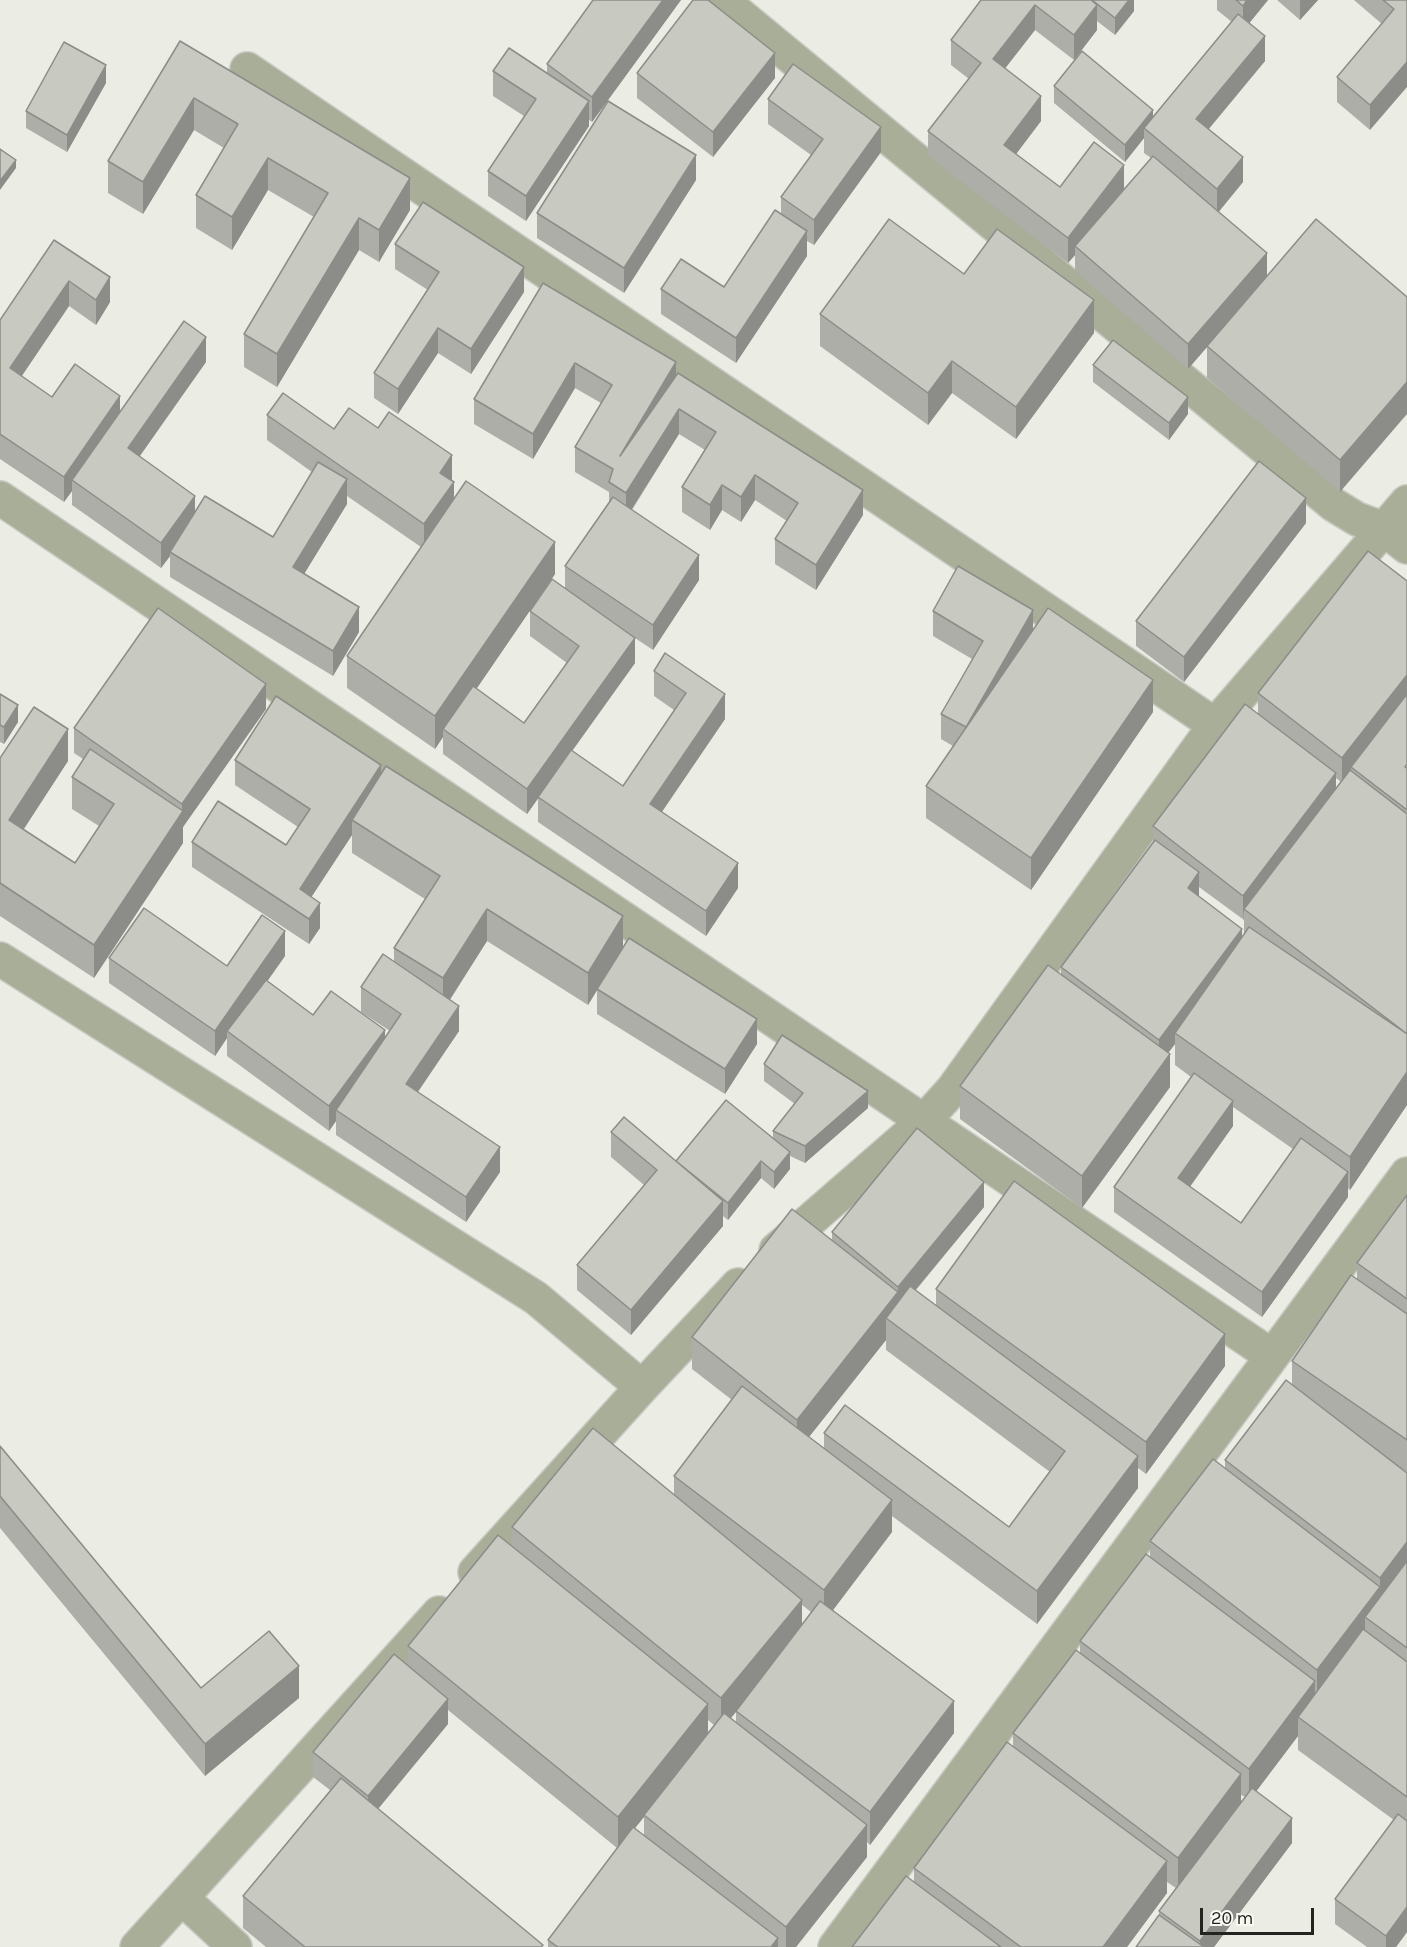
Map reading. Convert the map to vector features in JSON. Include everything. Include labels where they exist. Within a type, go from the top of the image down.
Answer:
[{"type":"street","points":[[722,0],[1334,505],[1395,538]]},
{"type":"street","points":[[247,69],[1215,725]]},
{"type":"street","points":[[0,498],[1272,1356]]},
{"type":"street","points":[[137,1947],[642,1388],[745,1278],[923,1122],[953,1089],[1215,725],[1395,538],[1407,502]]},
{"type":"street","points":[[0,959],[536,1298],[642,1388]]},
{"type":"street","points":[[835,1947],[1407,1174]]},
{"type":"street","points":[[182,1898],[235,1947]]},
{"type":"building","points":[[593,0],[663,0],[592,97],[547,64]]},
{"type":"building","points":[[693,0],[708,0],[775,53],[713,132],[637,73]]},
{"type":"building","points":[[981,0],[1091,0],[1097,5],[1074,35],[1035,5],[993,59],[1041,96],[1004,145],[1060,187],[1094,142],[1124,165],[1068,238],[928,131],[981,63],[951,40]]},
{"type":"building","points":[[1092,0],[1129,0],[1115,18]]},
{"type":"building","points":[[1236,0],[1247,0],[1243,6]]},
{"type":"building","points":[[1383,0],[1407,0],[1407,62],[1370,105],[1337,77],[1394,9]]},
{"type":"building","points":[[1238,14],[1265,36],[1196,119],[1243,157],[1217,189],[1144,128]]},
{"type":"building","points":[[180,41],[410,178],[379,230],[359,218],[277,354],[244,334],[328,193],[268,158],[232,217],[196,195],[238,124],[194,98],[143,182],[108,161]]},
{"type":"building","points":[[64,42],[106,65],[67,135],[26,111]]},
{"type":"building","points":[[509,48],[589,101],[526,196],[488,171],[536,99],[493,71]]},
{"type":"building","points":[[1082,51],[1153,110],[1125,145],[1054,86]]},
{"type":"building","points":[[793,64],[881,127],[814,220],[781,197],[823,139],[768,99]]},
{"type":"building","points":[[608,101],[696,155],[624,268],[537,213]]},
{"type":"building","points":[[0,149],[16,160],[0,181]]},
{"type":"building","points":[[1153,156],[1267,253],[1188,344],[1075,246]]},
{"type":"building","points":[[423,202],[524,267],[471,349],[438,328],[398,389],[374,373],[439,272],[395,244]]},
{"type":"building","points":[[775,210],[807,231],[736,338],[661,289],[681,259],[724,287]]},
{"type":"building","points":[[889,219],[964,274],[997,229],[1094,300],[1016,407],[952,361],[928,393],[820,314]]},
{"type":"building","points":[[1316,219],[1407,297],[1407,382],[1340,460],[1207,346]]},
{"type":"building","points":[[54,240],[110,277],[96,300],[69,281],[10,368],[52,397],[75,364],[120,396],[64,477],[0,434],[0,320]]},
{"type":"building","points":[[543,283],[676,362],[620,456],[678,373],[863,490],[816,565],[775,539],[798,503],[755,475],[741,497],[722,485],[710,505],[682,487],[716,432],[679,409],[626,493],[609,482],[613,469],[575,447],[612,385],[575,363],[533,434],[474,399]]},
{"type":"building","points":[[184,321],[206,337],[128,448],[195,496],[161,543],[72,480]]},
{"type":"building","points":[[1113,340],[1188,397],[1169,423],[1093,365]]},
{"type":"building","points":[[283,393],[334,429],[349,408],[378,428],[389,412],[452,455],[440,473],[454,482],[424,524],[267,415]]},
{"type":"building","points":[[1259,461],[1306,498],[1184,657],[1136,621]]},
{"type":"building","points":[[318,462],[347,479],[293,567],[359,607],[333,651],[170,552],[205,496],[273,537]]},
{"type":"building","points":[[466,481],[555,542],[435,716],[347,656]]},
{"type":"building","points":[[613,497],[699,555],[653,625],[565,566]]},
{"type":"building","points":[[1368,551],[1407,581],[1407,675],[1342,758],[1258,693]]},
{"type":"building","points":[[958,566],[1033,610],[966,727],[941,714],[983,641],[933,611]]},
{"type":"building","points":[[552,579],[635,638],[527,789],[443,729],[473,686],[524,723],[579,646],[530,611]]},
{"type":"building","points":[[158,608],[266,684],[182,804],[74,728]]},
{"type":"building","points":[[1048,608],[1153,680],[1031,858],[926,786]]},
{"type":"building","points":[[665,653],[725,694],[650,804],[738,863],[706,911],[538,797],[571,750],[623,786],[686,693],[654,671]]},
{"type":"building","points":[[0,694],[18,705],[4,727],[0,725]]},
{"type":"building","points":[[1407,694],[1407,764],[1405,767],[1407,768],[1407,810],[1351,767]]},
{"type":"building","points":[[276,696],[381,765],[300,889],[320,903],[309,919],[192,842],[218,801],[286,845],[310,809],[235,760]]},
{"type":"building","points":[[1245,704],[1336,773],[1243,896],[1153,826]]},
{"type":"building","points":[[34,707],[68,729],[9,820],[75,863],[114,804],[72,777],[90,749],[183,811],[94,945],[0,883],[0,758]]},
{"type":"building","points":[[386,766],[623,916],[588,973],[487,909],[443,978],[394,948],[440,876],[352,820]]},
{"type":"building","points":[[1350,770],[1407,814],[1407,1034],[1244,909]]},
{"type":"building","points":[[1155,840],[1199,872],[1188,888],[1242,929],[1159,1040],[1061,967]]},
{"type":"building","points":[[144,908],[227,966],[262,915],[285,931],[215,1031],[109,958]]},
{"type":"building","points":[[1249,927],[1407,1034],[1407,1072],[1350,1157],[1175,1033]]},
{"type":"building","points":[[629,938],[757,1019],[725,1069],[597,989]]},
{"type":"building","points":[[383,954],[459,1006],[406,1084],[500,1147],[466,1197],[336,1110],[401,1014],[361,987]]},
{"type":"building","points":[[1048,965],[1170,1054],[1082,1176],[960,1086]]},
{"type":"building","points":[[266,980],[313,1015],[331,991],[385,1030],[329,1106],[227,1031]]},
{"type":"building","points":[[782,1035],[868,1091],[805,1146],[773,1131],[803,1093],[764,1064]]},
{"type":"building","points":[[1194,1073],[1233,1101],[1178,1178],[1241,1223],[1301,1138],[1348,1172],[1262,1292],[1114,1187]]},
{"type":"building","points":[[726,1100],[790,1152],[774,1172],[761,1161],[728,1203],[676,1161]]},
{"type":"building","points":[[624,1117],[723,1201],[631,1310],[577,1265],[657,1170],[611,1132]]},
{"type":"building","points":[[917,1128],[984,1182],[898,1287],[832,1232]]},
{"type":"building","points":[[1014,1181],[1225,1334],[1146,1442],[936,1289]]},
{"type":"building","points":[[1407,1195],[1407,1299],[1357,1263]]},
{"type":"building","points":[[792,1209],[898,1292],[797,1420],[692,1337]]},
{"type":"building","points":[[1351,1275],[1407,1314],[1407,1440],[1292,1361]]},
{"type":"building","points":[[910,1286],[1138,1456],[1037,1591],[824,1433],[845,1405],[1009,1527],[1065,1451],[886,1318]]},
{"type":"building","points":[[1286,1380],[1407,1473],[1407,1542],[1380,1578],[1225,1460]]},
{"type":"building","points":[[742,1386],[892,1500],[824,1590],[674,1476]]},
{"type":"building","points":[[593,1428],[802,1600],[721,1698],[512,1527]]},
{"type":"building","points":[[0,1446],[201,1688],[269,1631],[299,1666],[205,1744],[0,1496]]},
{"type":"building","points":[[1213,1459],[1380,1587],[1317,1670],[1150,1541]]},
{"type":"building","points":[[498,1535],[708,1704],[618,1817],[408,1646]]},
{"type":"building","points":[[1146,1554],[1315,1681],[1249,1769],[1080,1641]]},
{"type":"building","points":[[1407,1561],[1407,1648],[1365,1617]]},
{"type":"building","points":[[820,1601],[954,1701],[870,1812],[736,1711]]},
{"type":"building","points":[[1363,1629],[1407,1662],[1407,1797],[1298,1717]]},
{"type":"building","points":[[1076,1650],[1241,1774],[1178,1858],[1013,1733]]},
{"type":"building","points":[[394,1654],[448,1699],[368,1796],[313,1752]]},
{"type":"building","points":[[724,1713],[867,1825],[786,1927],[644,1815]]},
{"type":"building","points":[[1007,1742],[1167,1861],[1103,1947],[1021,1947],[914,1868]]},
{"type":"building","points":[[341,1778],[543,1945],[541,1947],[305,1947],[243,1896]]},
{"type":"building","points":[[1252,1788],[1292,1818],[1200,1941],[1159,1911]]},
{"type":"building","points":[[1398,1814],[1407,1821],[1407,1907],[1386,1936],[1335,1899]]},
{"type":"building","points":[[633,1827],[778,1938],[771,1947],[558,1947],[548,1940]]},
{"type":"building","points":[[906,1876],[1001,1947],[852,1947]]},
{"type":"building","points":[[1159,1915],[1204,1947],[1136,1947]]}]
